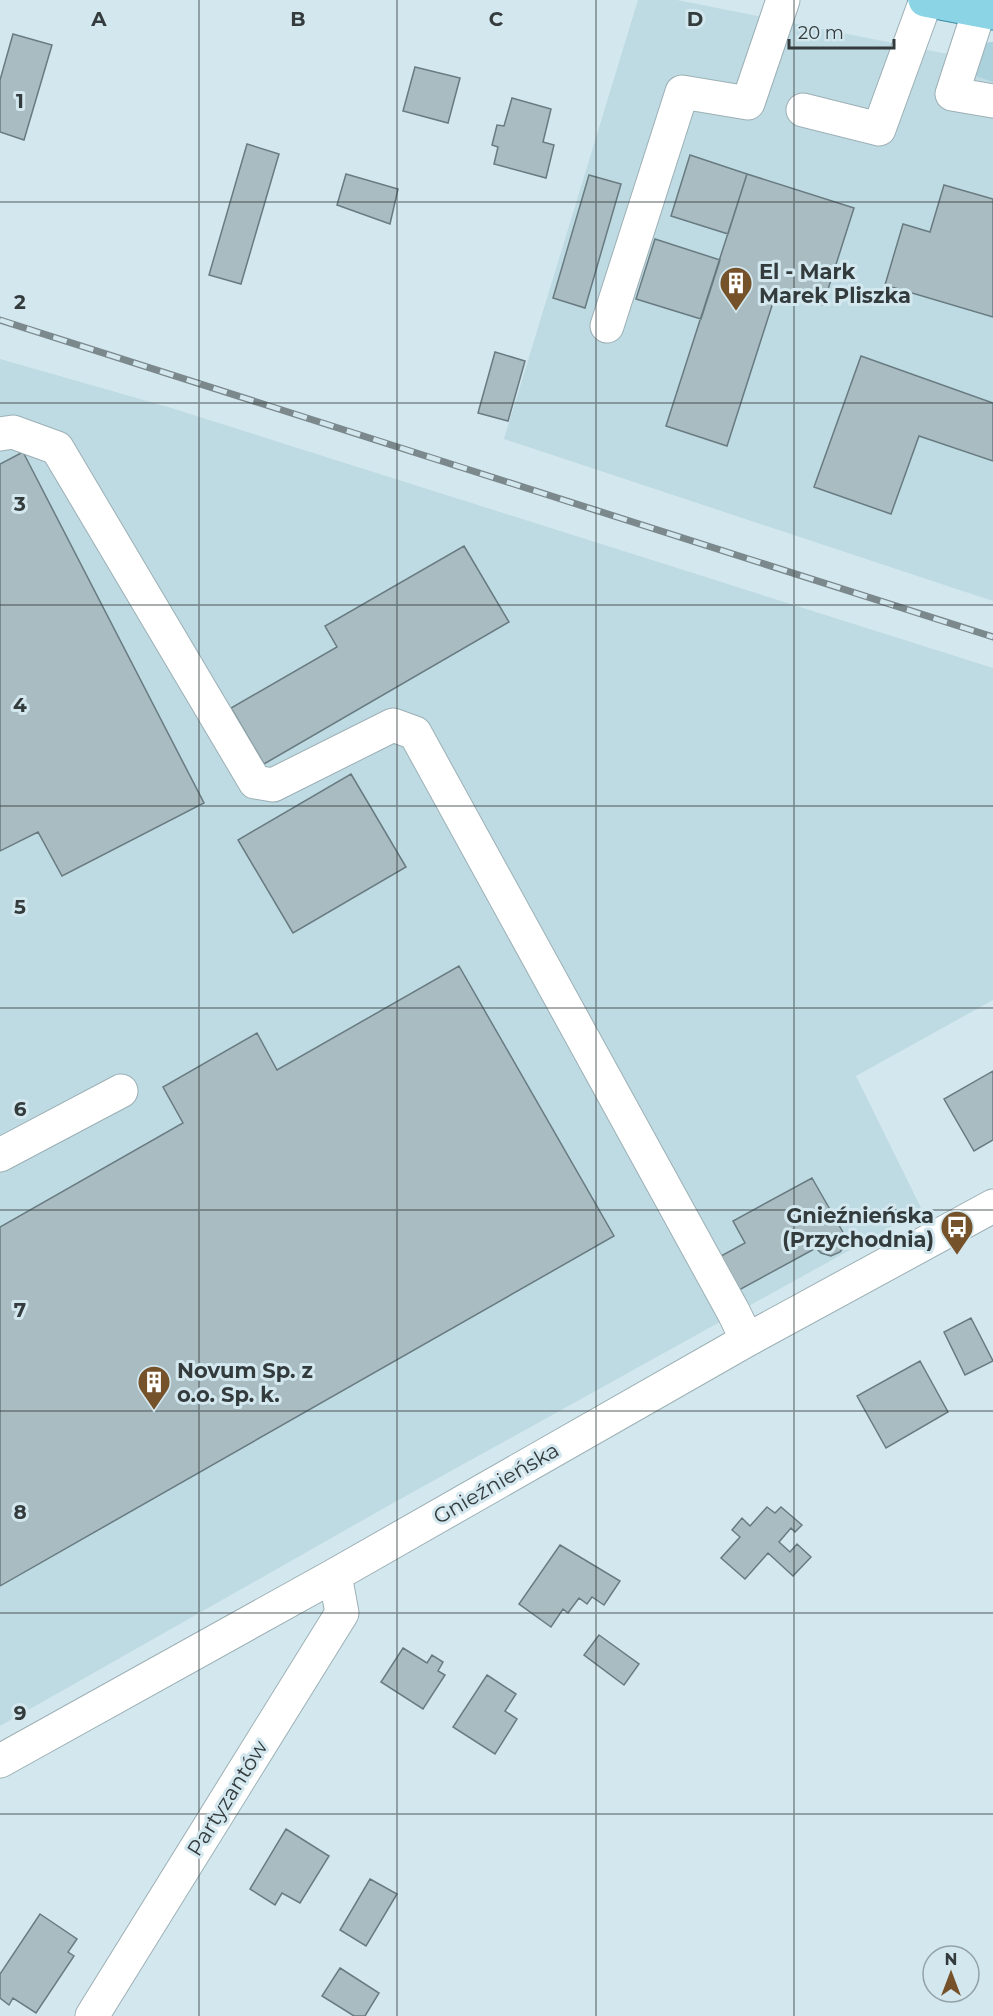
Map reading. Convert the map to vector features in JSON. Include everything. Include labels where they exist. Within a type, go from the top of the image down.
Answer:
[{"type":"main road","points":[[926,0],[986,12]]},
{"type":"street","points":[[607,326],[682,92],[748,103],[783,0]]},
{"type":"street","points":[[803,110],[879,129],[926,0]]},
{"type":"street","points":[[986,12],[952,94],[993,101]]},
{"type":"street","points":[[0,434],[13,432],[57,448],[255,782],[273,784],[393,724],[416,733],[747,1340]]},
{"type":"street","points":[[0,1155],[121,1091]]},
{"type":"street","name":"Gnieźnieńska","points":[[0,1761],[335,1575],[747,1340],[993,1206]]},
{"type":"street","name":"Partyzantów","points":[[92,2016],[342,1613],[335,1575]]},
{"type":"shaded area","points":[[638,0],[677,0],[993,63],[993,601],[504,439]]},
{"type":"shaded area","points":[[993,42],[993,82],[976,76],[969,62],[979,47]]},
{"type":"shaded area","points":[[0,359],[168,407],[993,668],[993,1000],[856,1076],[922,1210],[386,1507],[0,1726]]},
{"type":"building","points":[[13,34],[52,45],[24,140],[0,132],[0,80]]},
{"type":"building","points":[[415,67],[460,78],[448,123],[403,111]]},
{"type":"building","points":[[512,98],[551,109],[543,142],[554,145],[546,178],[494,164],[498,147],[492,145],[497,125],[504,126]]},
{"type":"building","points":[[247,144],[279,154],[241,284],[209,275]]},
{"type":"building","points":[[690,155],[747,174],[728,234],[671,216]]},
{"type":"building","points":[[346,174],[398,189],[390,224],[337,205]]},
{"type":"building","name":"El - Mark Marek Pliszka","points":[[747,174],[854,208],[823,305],[777,290],[727,446],[666,426]]},
{"type":"building","points":[[589,175],[621,184],[585,308],[553,298]]},
{"type":"building","points":[[944,185],[993,199],[993,317],[885,285],[903,224],[930,232]]},
{"type":"building","points":[[655,239],[720,260],[701,319],[636,299]]},
{"type":"building","points":[[495,352],[525,361],[508,421],[478,413]]},
{"type":"building","points":[[861,356],[993,403],[993,461],[919,436],[891,514],[814,487]]},
{"type":"building","points":[[23,452],[204,803],[62,876],[38,832],[0,851],[0,464]]},
{"type":"building","points":[[464,546],[509,622],[264,764],[231,708],[337,647],[325,626]]},
{"type":"building","points":[[351,774],[406,867],[293,933],[238,840]]},
{"type":"building","name":"Novum Sp. z o.o. Sp. k.","points":[[459,966],[614,1236],[0,1586],[0,1227],[183,1123],[163,1087],[257,1033],[277,1070]]},
{"type":"building","points":[[993,1071],[993,1140],[974,1151],[944,1099]]},
{"type":"building","points":[[812,1178],[844,1234],[843,1248],[831,1256],[821,1253],[816,1248],[739,1290],[721,1256],[745,1243],[733,1221]]},
{"type":"building","points":[[971,1318],[993,1361],[965,1375],[944,1332]]},
{"type":"building","points":[[920,1361],[948,1412],[886,1448],[857,1396]]},
{"type":"building","points":[[767,1507],[775,1513],[781,1507],[802,1525],[795,1532],[791,1528],[779,1542],[790,1552],[797,1544],[811,1557],[793,1576],[768,1553],[745,1579],[721,1558],[740,1537],[732,1530],[742,1518],[750,1526]]},
{"type":"building","points":[[560,1545],[620,1581],[604,1605],[592,1597],[587,1604],[579,1598],[568,1613],[563,1609],[551,1627],[519,1604]]},
{"type":"building","points":[[599,1635],[639,1664],[624,1685],[584,1655]]},
{"type":"building","points":[[403,1648],[427,1663],[432,1655],[443,1662],[438,1671],[445,1675],[423,1709],[381,1682]]},
{"type":"building","points":[[487,1675],[516,1694],[505,1711],[517,1719],[495,1754],[453,1727]]},
{"type":"building","points":[[286,1829],[329,1856],[300,1903],[282,1893],[275,1905],[250,1889]]},
{"type":"building","points":[[370,1879],[397,1894],[366,1946],[340,1930]]},
{"type":"building","points":[[40,1914],[77,1939],[68,1952],[74,1956],[36,2013],[13,1998],[9,2005],[0,1998],[0,1974]]},
{"type":"building","points":[[340,1968],[379,1993],[365,2016],[354,2016],[322,1996]]},
{"type":"railway","points":[[0,320],[993,637]]},
{"type":"place","name":"El - Mark Marek Pliszka","points":[[736,312]]},
{"type":"place","name":"Gnieźnieńska (Przychodnia)","points":[[957,1256]]},
{"type":"place","name":"Novum Sp. z o.o. Sp. k.","points":[[154,1411]]}]
